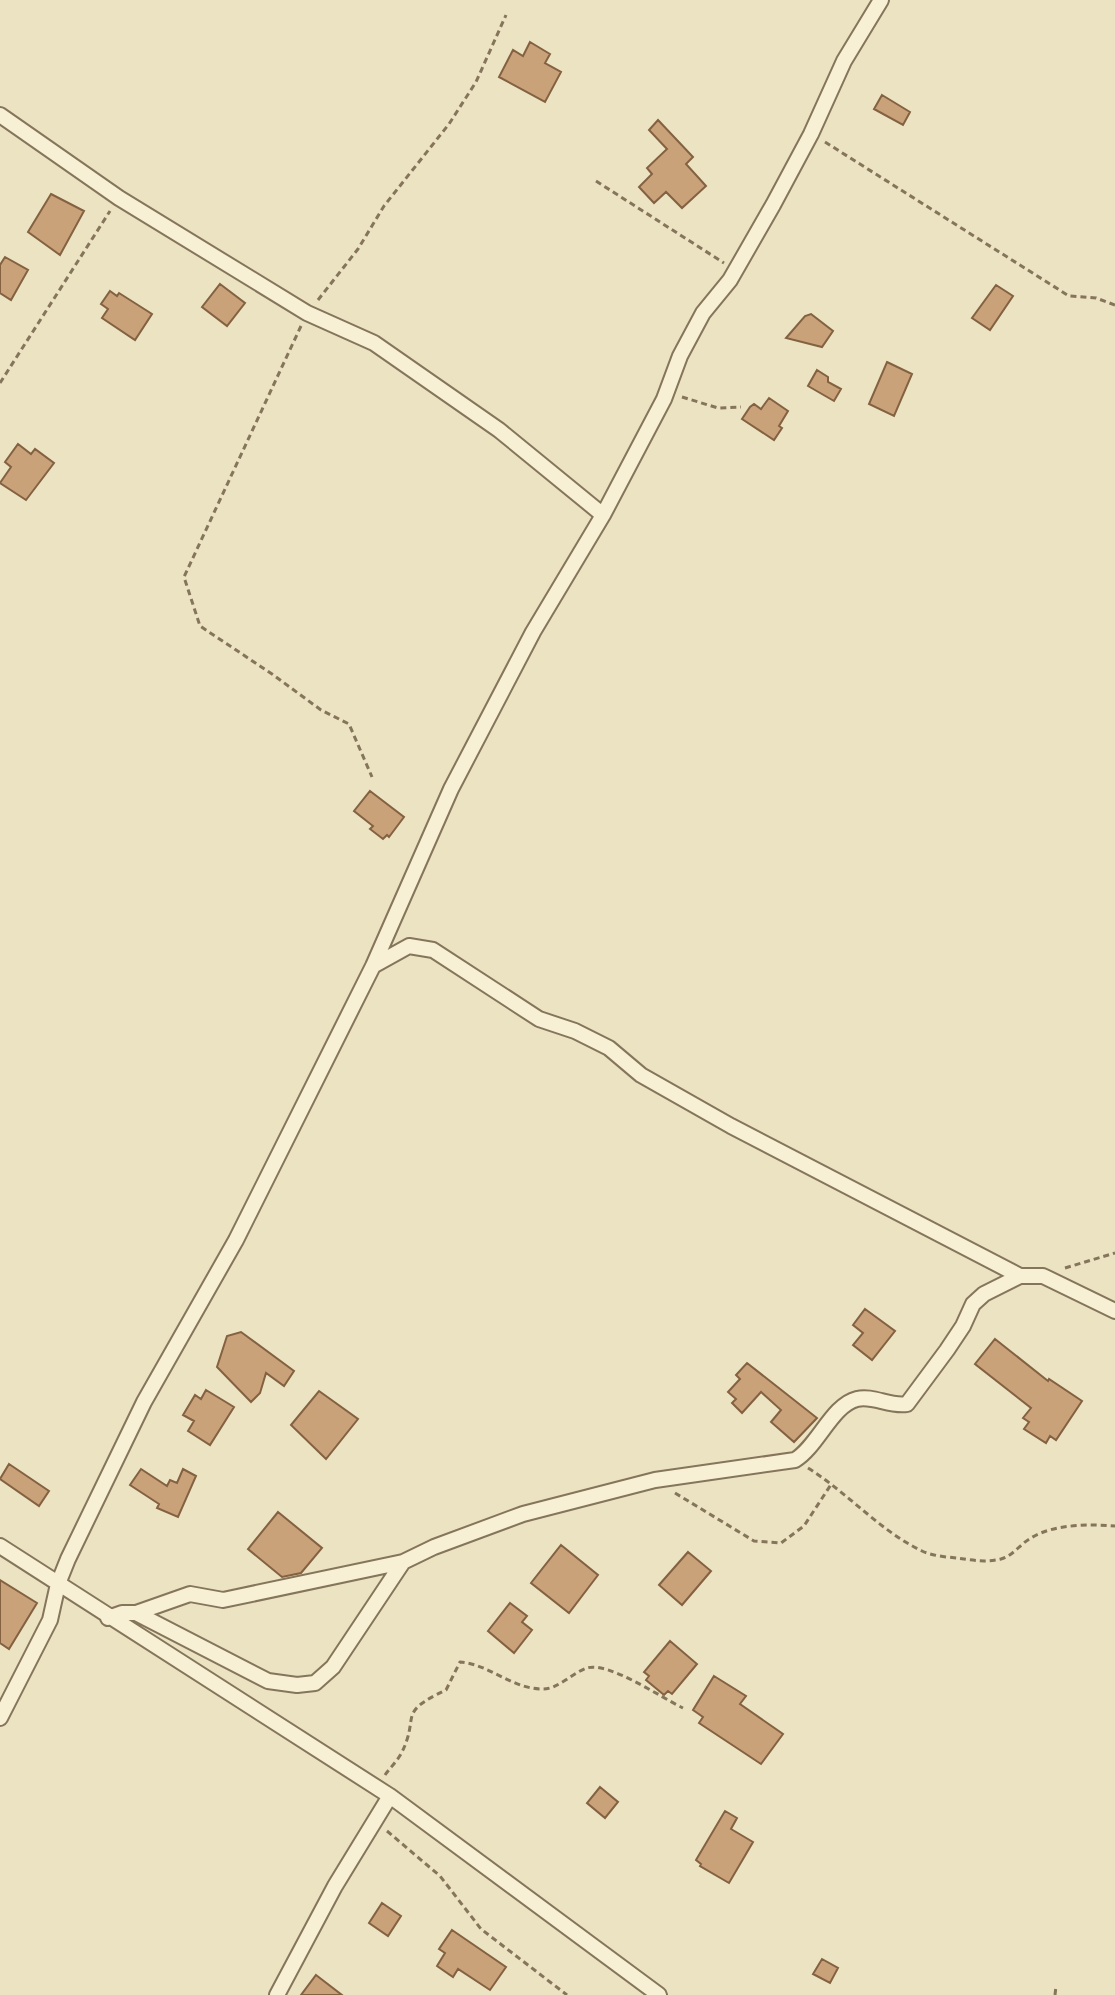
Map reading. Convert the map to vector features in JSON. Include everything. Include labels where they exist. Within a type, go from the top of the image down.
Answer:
[{"type":"street","points":[[0,1718],[50,1620],[58,1584],[68,1559],[144,1402],[236,1240],[373,966],[451,789],[533,632],[603,515],[667,392],[680,356],[703,313],[736,271],[811,134],[844,61],[881,0]]},
{"type":"street","points":[[0,115],[119,198],[307,313],[374,343],[499,430],[603,515]]},
{"type":"street","points":[[373,966],[409,946],[433,950],[539,1019],[575,1031],[609,1048],[641,1075],[731,1126],[1020,1276]]},
{"type":"street","points":[[108,1618],[122,1613],[136,1613],[190,1594],[223,1600],[403,1562],[434,1547],[523,1514],[655,1480],[795,1460],[808,1452],[839,1410],[854,1399],[907,1404],[963,1326],[973,1304],[984,1294],[1020,1276],[1043,1276],[1115,1311]]},
{"type":"street","points":[[0,1546],[383,1792],[659,1995]]},
{"type":"street","points":[[136,1613],[268,1681],[297,1685],[315,1683],[333,1667],[403,1562]]},
{"type":"street","points":[[277,1995],[335,1886],[374,1821],[383,1792]]},
{"type":"path","points":[[372,777],[349,724],[321,710],[200,626],[184,577],[307,313],[358,249],[384,206],[449,124],[476,82],[506,15]]},
{"type":"path","points":[[811,134],[1069,296],[1096,298],[1115,305]]},
{"type":"path","points":[[596,181],[736,271]]},
{"type":"path","points":[[0,383],[119,198]]},
{"type":"path","points":[[667,392],[718,408],[741,407]]},
{"type":"path","points":[[1043,1276],[1115,1253]]},
{"type":"path","points":[[795,1460],[832,1483],[886,1529],[924,1552],[939,1556],[984,1561],[1004,1558],[1032,1537],[1044,1533],[1067,1527],[1115,1526]]},
{"type":"path","points":[[655,1480],[754,1541],[781,1543],[804,1526],[832,1483]]},
{"type":"path","points":[[383,1792],[401,1754],[410,1718],[417,1706],[446,1690],[460,1662],[475,1663],[522,1685],[542,1689],[551,1688],[591,1666],[610,1670],[683,1708]]},
{"type":"path","points":[[374,1821],[440,1876],[481,1929],[567,1995]]},
{"type":"path","points":[[1055,1995],[1056,1986]]},
{"type":"building","points":[[530,42],[550,54],[545,63],[561,72],[545,102],[499,77],[513,50],[523,56]]},
{"type":"building","points":[[882,95],[910,112],[903,125],[874,109]]},
{"type":"building","points":[[658,120],[693,157],[686,164],[706,186],[682,208],[666,192],[654,203],[639,187],[652,174],[647,168],[667,149],[649,130]]},
{"type":"building","points":[[51,194],[84,211],[60,255],[28,232]]},
{"type":"building","points":[[5,257],[28,270],[11,300],[0,293],[0,265]]},
{"type":"building","points":[[220,284],[245,303],[227,326],[202,307]]},
{"type":"building","points":[[996,285],[1013,296],[990,330],[972,318]]},
{"type":"building","points":[[110,291],[117,296],[119,293],[152,314],[135,340],[102,318],[108,309],[101,304]]},
{"type":"building","points":[[811,314],[833,331],[822,347],[786,338],[805,316]]},
{"type":"building","points":[[887,362],[912,374],[894,416],[869,404]]},
{"type":"building","points":[[817,370],[828,377],[828,382],[841,389],[834,401],[808,386]]},
{"type":"building","points":[[769,398],[788,411],[774,440],[742,419],[750,407],[754,404],[761,409]]},
{"type":"building","points":[[18,444],[31,454],[35,449],[54,463],[26,500],[0,483],[11,467],[5,462]]},
{"type":"building","points":[[370,791],[404,817],[389,837],[387,835],[383,839],[370,829],[373,826],[354,811]]},
{"type":"building","points":[[865,1309],[895,1331],[872,1360],[853,1345],[863,1333],[853,1325]]},
{"type":"building","points":[[241,1332],[294,1371],[284,1386],[266,1373],[260,1393],[251,1402],[217,1367],[227,1336]]},
{"type":"building","points":[[995,1339],[1048,1381],[1082,1401],[1056,1440],[1050,1436],[1046,1443],[1024,1429],[1029,1422],[1023,1418],[1031,1408],[975,1364]]},
{"type":"building","points":[[747,1363],[817,1418],[794,1442],[771,1422],[781,1410],[761,1392],[742,1413],[732,1403],[736,1399],[728,1392],[740,1379],[736,1375]]},
{"type":"building","points":[[206,1390],[234,1407],[210,1445],[188,1431],[194,1421],[183,1415],[195,1395],[201,1399]]},
{"type":"building","points":[[319,1391],[358,1419],[326,1459],[291,1425]]},
{"type":"building","points":[[9,1464],[49,1491],[39,1506],[0,1479]]},
{"type":"building","points":[[141,1469],[167,1486],[170,1480],[177,1483],[183,1469],[196,1476],[178,1517],[157,1508],[159,1504],[130,1485]]},
{"type":"building","points":[[278,1512],[322,1548],[301,1573],[282,1577],[248,1549]]},
{"type":"building","points":[[561,1545],[598,1575],[569,1613],[531,1583]]},
{"type":"building","points":[[688,1552],[711,1571],[682,1605],[659,1585]]},
{"type":"building","points":[[0,1580],[37,1603],[9,1649],[0,1643]]},
{"type":"building","points":[[510,1603],[527,1616],[522,1622],[532,1630],[514,1653],[488,1631]]},
{"type":"building","points":[[670,1641],[697,1664],[672,1694],[668,1691],[664,1695],[646,1680],[649,1676],[644,1672]]},
{"type":"building","points":[[714,1676],[746,1696],[740,1704],[783,1734],[761,1764],[699,1723],[703,1717],[693,1710]]},
{"type":"building","points":[[600,1787],[618,1802],[605,1818],[587,1803]]},
{"type":"building","points":[[725,1811],[737,1818],[731,1829],[753,1842],[729,1883],[700,1866],[696,1860]]},
{"type":"building","points":[[382,1903],[401,1916],[388,1936],[369,1923]]},
{"type":"building","points":[[452,1930],[506,1967],[490,1990],[458,1969],[453,1977],[437,1966],[445,1953],[439,1949]]},
{"type":"building","points":[[822,1959],[838,1968],[830,1983],[813,1974]]},
{"type":"building","points":[[316,1975],[342,1995],[301,1995]]}]
